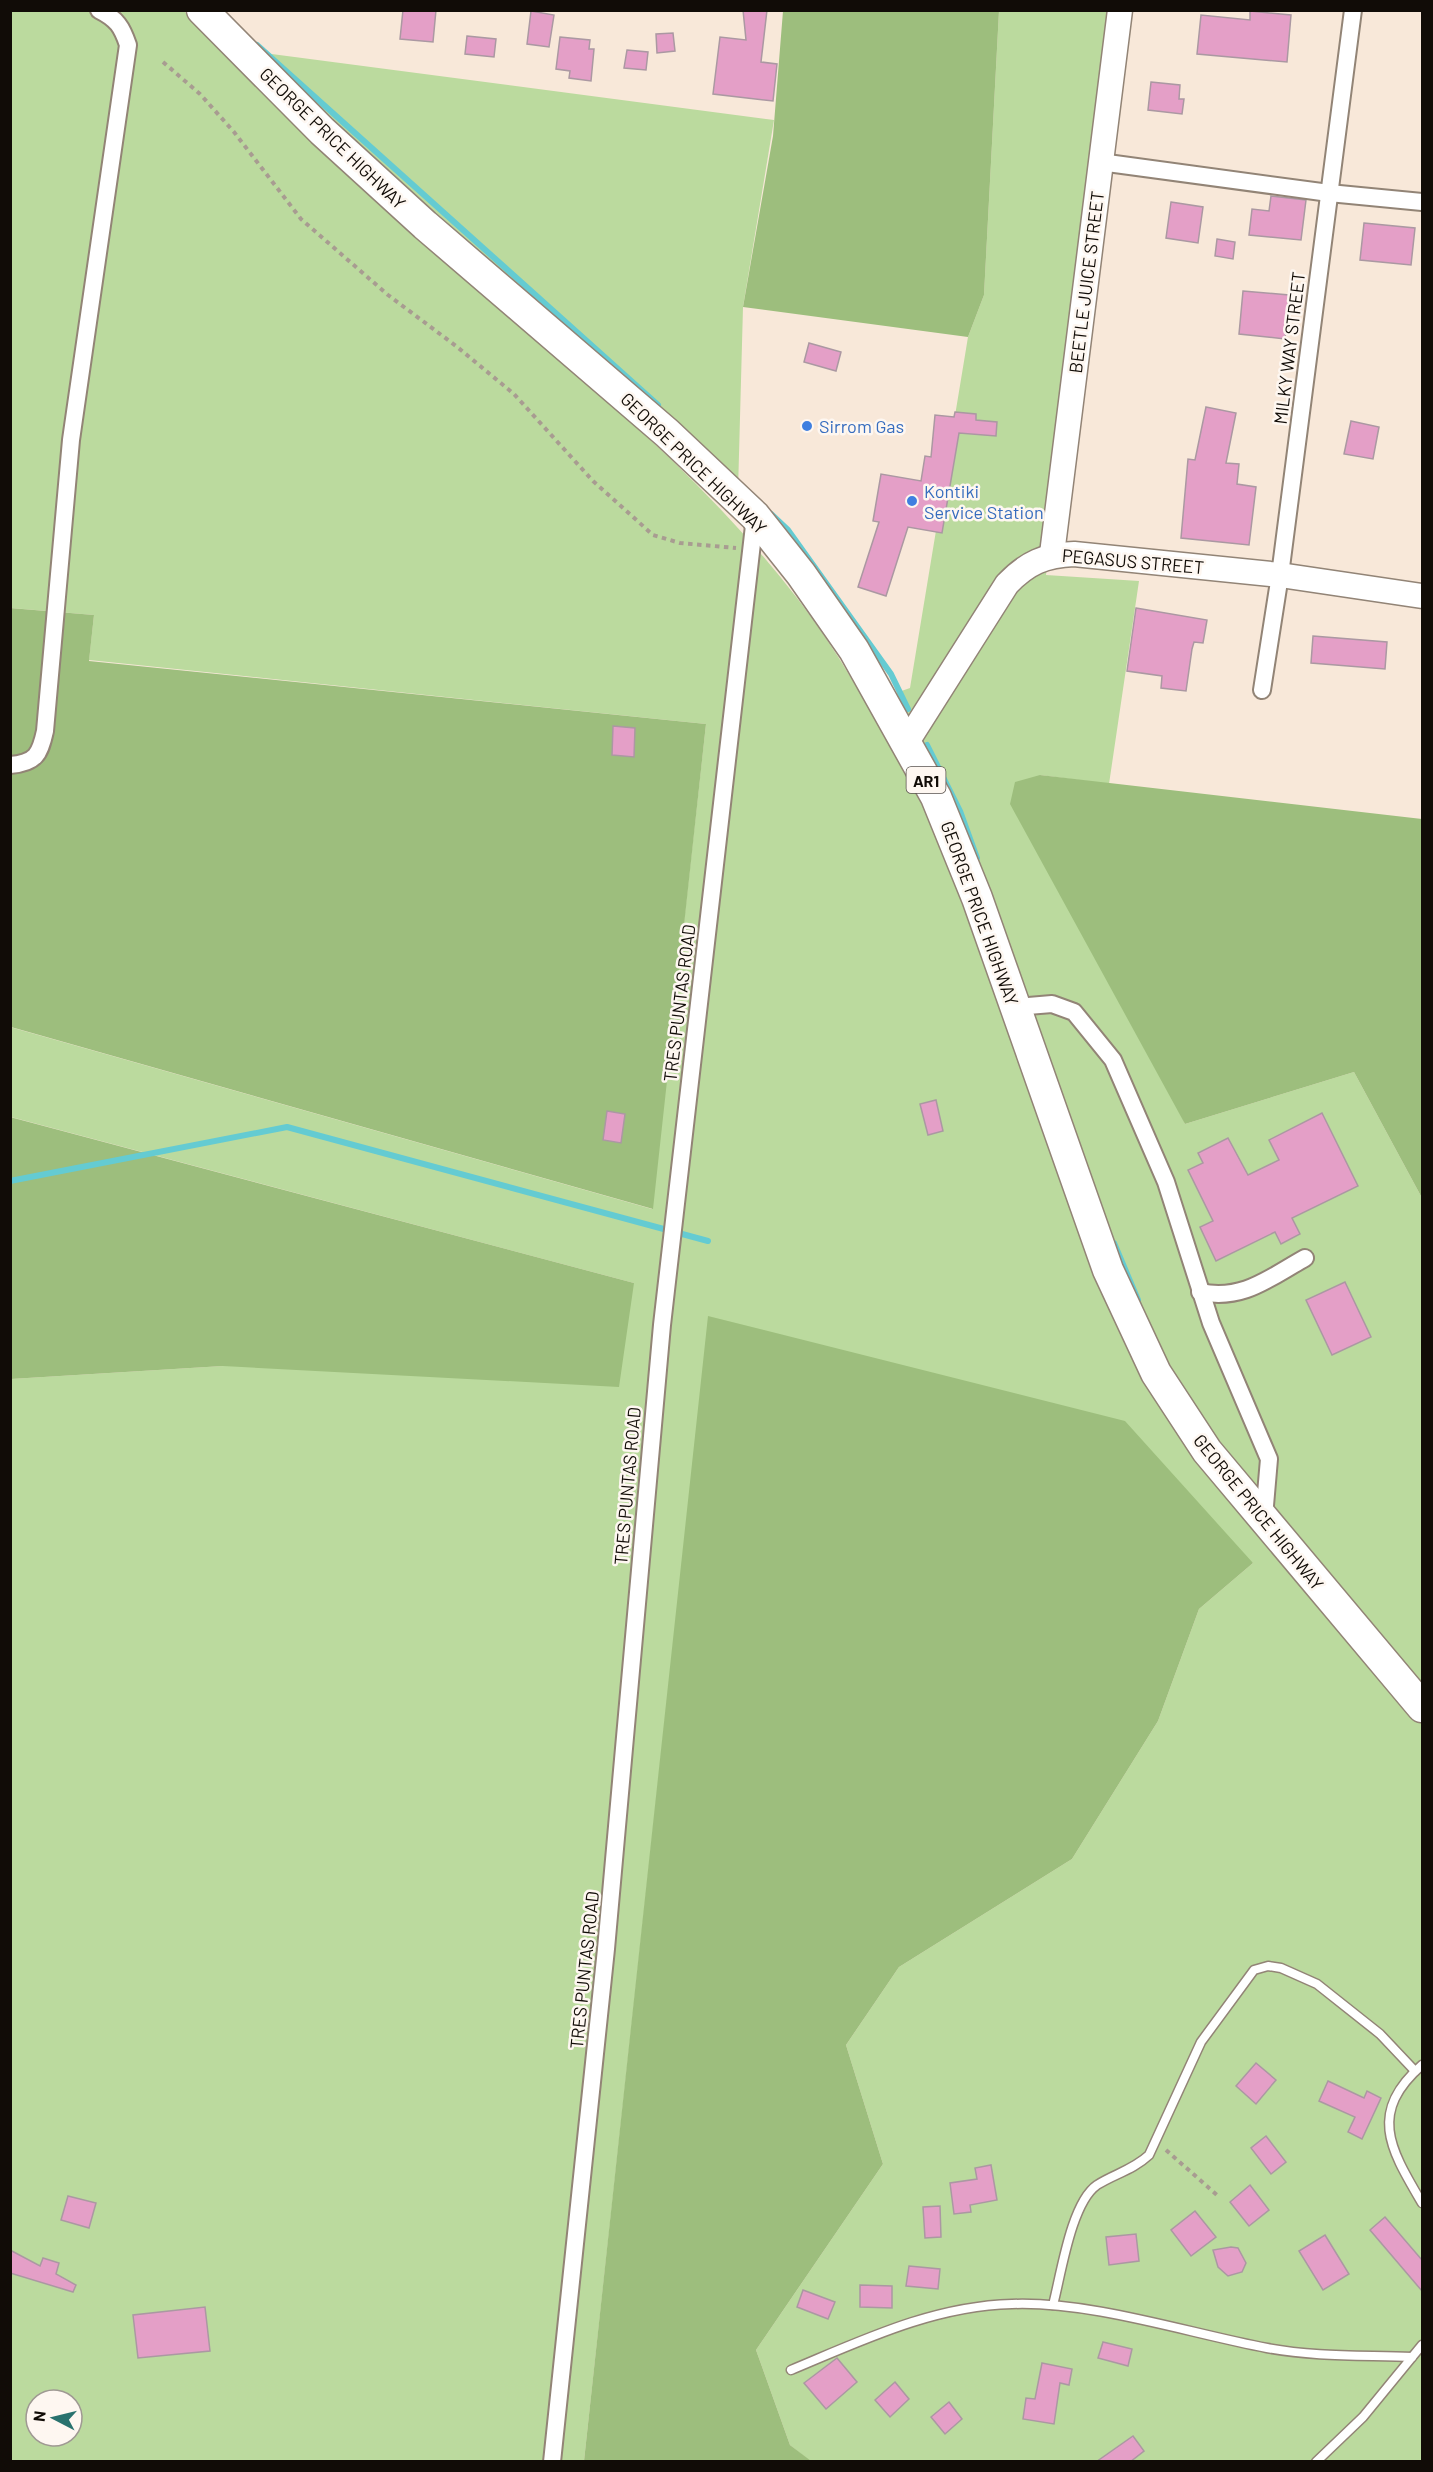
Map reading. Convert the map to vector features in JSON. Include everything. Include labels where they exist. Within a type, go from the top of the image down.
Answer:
[{"type":"highway","name":"GEORGE PRICE HIGHWAY","points":[[202,10],[330,138],[426,225],[658,426],[755,516],[801,574],[854,650],[905,746],[936,797],[977,898],[1108,1270],[1156,1373],[1207,1451],[1263,1521],[1422,1707]]},
{"type":"street","name":"BEETLE JUICE STREET","points":[[1052,554],[1120,10]]},
{"type":"street","name":"MILKY WAY STREET","points":[[1263,690],[1353,10]]},
{"type":"street","points":[[10,765],[27,763],[41,750],[45,731],[71,441],[128,45],[122,26],[106,14]]},
{"type":"street","points":[[1100,162],[1329,193],[1422,202]]},
{"type":"street","name":"TRES PUNTAS ROAD","points":[[552,2462],[606,1949],[662,1325],[755,516]]},
{"type":"street","name":"PEGASUS STREET","points":[[905,746],[1007,584],[1022,569],[1052,554],[1074,554],[1280,575],[1422,596]]},
{"type":"street","points":[[1015,1006],[1052,1004],[1074,1012],[1113,1060],[1166,1182],[1211,1323],[1269,1459],[1263,1521]]},
{"type":"street","points":[[1200,1292],[1221,1296],[1244,1292],[1305,1258]]},
{"type":"lane","points":[[1053,2305],[1082,2203],[1096,2186],[1135,2168],[1149,2155],[1201,2042],[1254,1970],[1268,1966],[1281,1968],[1324,1989],[1419,2068],[1405,2080],[1392,2102],[1389,2131],[1396,2158],[1422,2203]]},
{"type":"lane","points":[[791,2370],[924,2316],[1012,2304],[1053,2305],[1269,2348],[1307,2353],[1412,2357]]},
{"type":"lane","points":[[1316,2462],[1363,2417],[1422,2345]]},
{"type":"path","points":[[163,62],[200,94],[234,132],[301,219],[388,295],[456,346],[514,394],[593,481],[653,535],[680,543],[752,549]]},
{"type":"path","points":[[1156,2141],[1217,2195]]},
{"type":"green space","points":[[11,11],[184,11],[349,177],[595,390],[701,489],[751,542],[815,622],[863,698],[922,804],[936,797],[890,695],[910,688],[968,337],[984,295],[999,11],[1111,11],[1046,575],[1139,581],[1109,784],[1040,775],[1185,1124],[1354,1072],[1422,1198],[1422,2461],[811,2462],[790,2445],[756,2350],[883,2164],[846,2045],[899,1967],[1072,1859],[1158,1721],[1199,1609],[1253,1563],[709,1317],[584,2461],[11,2461],[11,1379],[223,1366],[634,1283],[11,1117],[10,1027],[652,1209],[706,724],[89,660],[94,615],[11,608]]},
{"type":"green space","points":[[783,11],[999,11],[984,295],[968,337],[743,307],[773,136]]},
{"type":"green space","points":[[264,53],[774,120],[743,307],[738,491],[376,170]]},
{"type":"green space","points":[[10,608],[94,615],[89,661],[706,724],[653,1209],[11,1027]]},
{"type":"green space","points":[[1040,775],[1422,819],[1422,1198],[1354,1072],[1185,1124],[1010,804],[1015,782]]},
{"type":"green space","points":[[10,1117],[634,1283],[619,1387],[223,1366],[11,1379]]},
{"type":"green space","points":[[708,1316],[1125,1421],[1253,1563],[1199,1609],[1158,1721],[1072,1859],[899,1967],[846,2045],[883,2164],[756,2350],[790,2445],[811,2461],[584,2461]]},
{"type":"building","points":[[403,10],[436,10],[433,42],[400,39]]},
{"type":"building","points":[[743,10],[767,10],[761,62],[777,64],[773,101],[713,94],[720,37],[746,40]]},
{"type":"building","points":[[531,11],[554,15],[549,47],[527,44]]},
{"type":"building","points":[[1250,11],[1291,15],[1287,62],[1197,54],[1201,15],[1250,20]]},
{"type":"building","points":[[673,33],[675,51],[657,53],[656,34]]},
{"type":"building","points":[[467,36],[496,39],[494,57],[465,54]]},
{"type":"building","points":[[560,37],[590,40],[589,49],[594,49],[591,81],[569,78],[570,71],[556,69]]},
{"type":"building","points":[[627,50],[648,52],[646,70],[624,68]]},
{"type":"building","points":[[1151,82],[1180,85],[1179,99],[1184,99],[1182,114],[1148,110]]},
{"type":"building","points":[[1271,196],[1306,200],[1301,240],[1249,235],[1252,209],[1269,211]]},
{"type":"building","points":[[1171,202],[1203,207],[1198,243],[1166,238]]},
{"type":"building","points":[[1364,223],[1415,228],[1411,265],[1360,260]]},
{"type":"building","points":[[1217,239],[1235,242],[1233,259],[1215,256]]},
{"type":"building","points":[[1243,291],[1289,295],[1285,339],[1239,334]]},
{"type":"building","points":[[809,343],[841,352],[836,371],[804,362]]},
{"type":"building","points":[[1206,407],[1236,413],[1226,463],[1239,464],[1237,484],[1256,487],[1249,545],[1181,538],[1188,459],[1195,460]]},
{"type":"building","points":[[955,412],[976,414],[976,420],[997,422],[996,436],[959,433],[942,533],[908,527],[886,596],[858,587],[879,522],[873,521],[881,474],[921,481],[925,456],[931,457],[935,415],[954,417]]},
{"type":"building","points":[[1351,421],[1379,427],[1373,459],[1344,454]]},
{"type":"building","points":[[1136,608],[1207,620],[1203,643],[1194,642],[1186,691],[1161,688],[1162,676],[1127,671]]},
{"type":"building","points":[[1313,636],[1387,642],[1385,669],[1311,663]]},
{"type":"building","points":[[613,726],[635,728],[634,757],[612,755]]},
{"type":"building","points":[[936,1100],[943,1131],[928,1135],[920,1104]]},
{"type":"building","points":[[607,1111],[625,1114],[621,1143],[603,1140]]},
{"type":"building","points":[[1322,1113],[1358,1186],[1292,1218],[1300,1234],[1281,1244],[1275,1232],[1216,1261],[1200,1227],[1213,1221],[1188,1170],[1203,1163],[1198,1153],[1228,1138],[1248,1175],[1279,1160],[1269,1140]]},
{"type":"building","points":[[1345,1282],[1371,1337],[1332,1355],[1306,1300]]},
{"type":"building","points":[[1256,2063],[1276,2080],[1256,2104],[1236,2086]]},
{"type":"building","points":[[1328,2081],[1364,2098],[1367,2091],[1381,2098],[1362,2139],[1348,2132],[1355,2117],[1319,2101]]},
{"type":"building","points":[[1266,2136],[1286,2162],[1271,2174],[1251,2148]]},
{"type":"building","points":[[991,2165],[997,2200],[970,2205],[971,2212],[954,2214],[950,2183],[977,2179],[975,2168]]},
{"type":"building","points":[[1250,2185],[1269,2210],[1249,2226],[1230,2202]]},
{"type":"building","points":[[68,2196],[96,2203],[89,2228],[61,2220]]},
{"type":"building","points":[[940,2206],[941,2237],[925,2238],[923,2207]]},
{"type":"building","points":[[1195,2211],[1216,2237],[1191,2256],[1171,2230]]},
{"type":"building","points":[[1385,2217],[1422,2260],[1422,2291],[1370,2230]]},
{"type":"building","points":[[1136,2234],[1139,2261],[1109,2265],[1106,2237]]},
{"type":"building","points":[[1325,2235],[1349,2274],[1323,2290],[1299,2251]]},
{"type":"building","points":[[1238,2248],[1246,2263],[1242,2272],[1228,2276],[1218,2267],[1213,2250]]},
{"type":"building","points":[[10,2250],[40,2266],[43,2258],[59,2263],[56,2274],[76,2285],[73,2292],[10,2273]]},
{"type":"building","points":[[909,2266],[940,2269],[938,2289],[906,2286]]},
{"type":"building","points":[[860,2285],[892,2286],[892,2308],[860,2307]]},
{"type":"building","points":[[803,2290],[835,2302],[828,2319],[797,2307]]},
{"type":"building","points":[[205,2307],[210,2351],[138,2358],[133,2315]]},
{"type":"building","points":[[1103,2342],[1132,2349],[1128,2366],[1098,2358]]},
{"type":"building","points":[[837,2358],[857,2382],[826,2409],[804,2383]]},
{"type":"building","points":[[1042,2363],[1072,2369],[1069,2385],[1060,2383],[1054,2424],[1023,2419],[1026,2398],[1035,2399]]},
{"type":"building","points":[[895,2382],[909,2399],[890,2417],[875,2400]]},
{"type":"building","points":[[949,2402],[962,2419],[945,2434],[931,2417]]},
{"type":"building","points":[[1133,2436],[1144,2451],[1130,2462],[1096,2462]]},
{"type":"waterway","points":[[257,45],[658,405]]},
{"type":"waterway","points":[[771,514],[788,530],[891,674],[908,709]]},
{"type":"waterway","points":[[927,745],[960,811],[977,858]]},
{"type":"waterway","points":[[10,1181],[287,1127],[708,1241]]},
{"type":"waterway","points":[[1114,1243],[1138,1300]]},
{"type":"place","name":"Sirrom Gas","points":[[807,426]]},
{"type":"place","name":"Kontiki Service Station","points":[[912,501]]}]
